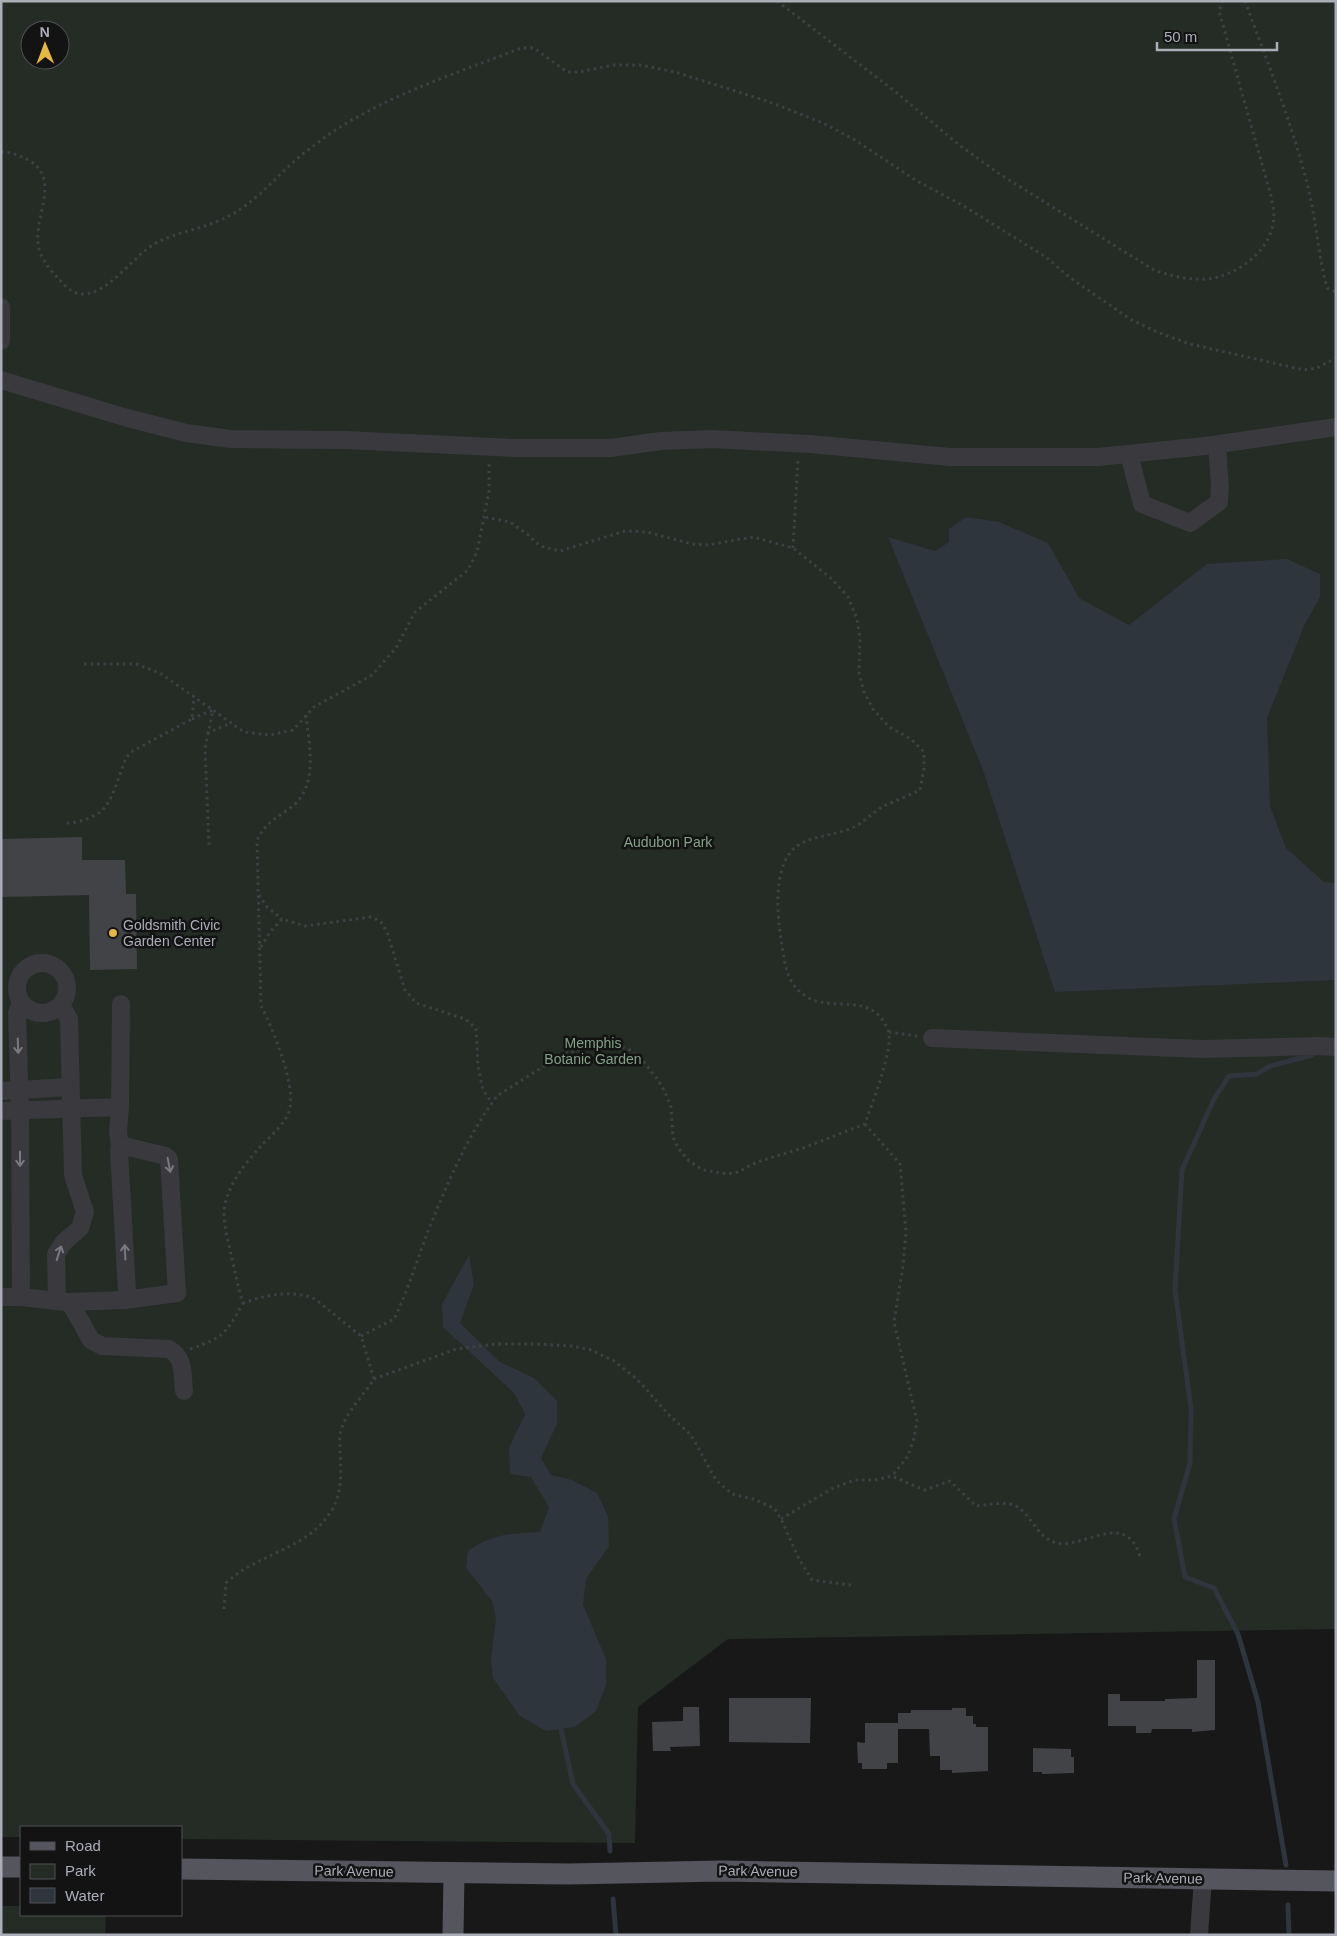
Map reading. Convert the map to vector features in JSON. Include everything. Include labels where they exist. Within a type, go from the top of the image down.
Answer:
[{"type":"main road","points":[[1,1867],[20,1867]]},
{"type":"main road","name":"Park Avenue","points":[[182,1869],[569,1874],[722,1871],[1336,1881]]},
{"type":"main road","points":[[453,1935],[454,1873]]},
{"type":"street","points":[[1,307],[1,340]]},
{"type":"street","points":[[1,380],[124,417],[186,433],[231,439],[345,440],[490,446],[610,448],[662,441],[712,439],[799,443],[950,457],[1098,457],[1217,445],[1336,427]]},
{"type":"street","points":[[1129,454],[1142,504],[1190,523],[1219,502],[1220,486],[1217,445]]},
{"type":"street","points":[[48,963],[56,966],[63,972],[68,988],[61,1005],[49,1012],[41,1013],[32,1011],[21,1002],[10,980],[31,965],[48,963]]},
{"type":"street","points":[[21,1002],[17,1013],[20,1110],[21,1297]]},
{"type":"street","points":[[120,1004],[120,1107],[118,1131],[127,1291],[125,1300]]},
{"type":"street","points":[[61,1005],[69,1018],[73,1175],[85,1212],[80,1228],[64,1242],[56,1254],[61,1302]]},
{"type":"street","points":[[932,1038],[1202,1049],[1336,1047]]},
{"type":"street","points":[[1,1090],[70,1087]]},
{"type":"street","points":[[1,1111],[120,1107]]},
{"type":"street","points":[[1,1297],[21,1297],[61,1302],[125,1300],[177,1293],[169,1159],[166,1156],[137,1148],[124,1146],[120,1148]]},
{"type":"street","points":[[61,1302],[72,1306],[91,1340],[102,1346],[169,1349],[177,1354],[181,1359],[184,1391]]},
{"type":"street","points":[[1199,1935],[1203,1878]]},
{"type":"path","points":[[778,1],[897,93],[958,144],[998,173],[1154,270],[1180,278],[1208,279],[1229,273],[1255,257],[1270,234],[1274,216],[1271,196],[1219,11],[1223,1]]},
{"type":"path","points":[[1245,1],[1298,147],[1315,217],[1321,265],[1327,288],[1336,292]]},
{"type":"path","points":[[1,152],[9,152],[22,157],[41,172],[46,184],[39,221],[40,252],[48,267],[67,288],[81,294],[101,290],[142,252],[158,242],[228,217],[264,192],[303,153],[389,100],[424,84],[521,48],[534,48],[567,72],[578,72],[614,65],[640,65],[692,77],[767,101],[823,123],[855,140],[917,180],[1046,257],[1099,299],[1130,319],[1157,332],[1190,344],[1304,370],[1317,368],[1336,358]]},
{"type":"path","points":[[793,548],[799,443]]},
{"type":"path","points":[[84,664],[136,664],[160,673],[244,732],[270,735],[293,730],[314,707],[372,675],[396,648],[415,612],[468,570],[477,552],[489,491],[490,446]]},
{"type":"path","points":[[484,517],[510,522],[540,546],[560,552],[625,531],[647,532],[692,544],[708,545],[753,537],[793,548],[832,579],[848,597],[857,619],[860,639],[859,673],[864,692],[874,709],[889,727],[910,739],[924,752],[924,769],[920,790],[882,808],[854,827],[799,844],[786,859],[779,882],[777,911],[786,973],[795,985],[809,998],[823,1002],[862,1005],[881,1017],[889,1032],[888,1051],[865,1124]]},
{"type":"path","points":[[192,719],[194,696]]},
{"type":"path","points":[[68,823],[76,823],[89,818],[106,805],[126,758],[131,752],[192,719],[214,710]]},
{"type":"path","points":[[209,845],[205,748],[207,733],[214,710]]},
{"type":"path","points":[[177,1354],[208,1344],[222,1337],[243,1303],[224,1214],[227,1199],[234,1183],[248,1161],[284,1120],[290,1110],[291,1098],[280,1052],[270,1022],[261,1006],[257,841],[263,828],[295,804],[304,793],[308,781],[310,758],[306,715]]},
{"type":"path","points":[[207,733],[231,723]]},
{"type":"path","points":[[258,895],[282,919],[305,926],[370,917],[381,922],[387,932],[405,990],[416,1003],[465,1018],[476,1028],[478,1066],[483,1090],[492,1103]]},
{"type":"path","points":[[260,947],[282,919]]},
{"type":"path","points":[[889,1032],[932,1038]]},
{"type":"path","points":[[361,1336],[394,1319],[437,1211],[464,1150],[497,1096],[563,1054],[590,1046],[617,1045],[630,1050],[658,1080],[665,1092],[671,1107],[673,1137],[678,1148],[689,1161],[703,1170],[727,1174],[738,1172],[757,1162],[803,1148],[865,1124]]},
{"type":"path","points":[[865,1124],[900,1164],[906,1232],[903,1266],[894,1322],[917,1421],[908,1456],[892,1476]]},
{"type":"path","points":[[243,1303],[277,1294],[306,1295],[316,1299],[361,1336],[374,1379]]},
{"type":"path","points":[[224,1609],[226,1583],[254,1564],[305,1539],[330,1514],[337,1500],[340,1482],[340,1432],[348,1413],[374,1379],[456,1349],[497,1344],[573,1346],[591,1350],[614,1361],[637,1379],[669,1415],[691,1435],[716,1480],[732,1494],[754,1499],[774,1508],[799,1559],[812,1580],[851,1585]]},
{"type":"path","points":[[781,1519],[833,1488],[855,1480],[875,1480],[892,1476],[924,1490],[950,1481],[976,1506],[1011,1504],[1021,1510],[1044,1538],[1056,1543],[1068,1544],[1109,1532],[1126,1534],[1134,1542],[1141,1559]]},
{"type":"green space","name":"Memphis Botanic Garden","points":[[1,1],[1336,1],[1336,1629],[728,1639],[638,1707],[635,1843],[182,1839],[182,1826],[20,1826],[20,1837],[1,1837]]},
{"type":"green space","points":[[1,1906],[20,1906],[20,1916],[106,1916],[105,1935],[1,1935]]},
{"type":"water","points":[[966,517],[999,522],[1048,543],[1079,598],[1129,625],[1207,564],[1287,559],[1320,574],[1320,597],[1304,626],[1267,718],[1270,806],[1286,848],[1324,882],[1336,883],[1336,980],[1055,992],[983,770],[888,537],[935,551],[949,542],[949,529]]},
{"type":"water","points":[[469,1255],[474,1285],[460,1323],[500,1362],[534,1378],[557,1401],[557,1424],[541,1458],[551,1475],[572,1480],[597,1493],[608,1516],[609,1546],[586,1579],[583,1605],[606,1659],[606,1685],[596,1711],[575,1727],[546,1731],[520,1716],[493,1678],[491,1660],[496,1618],[492,1601],[466,1568],[468,1551],[477,1545],[502,1536],[540,1532],[549,1507],[531,1477],[510,1474],[509,1448],[525,1414],[514,1393],[443,1327],[442,1304]]},
{"type":"building","name":"Goldsmith Civic Garden Center","points":[[82,837],[82,860],[125,860],[126,894],[136,894],[137,969],[90,970],[89,895],[1,897],[1,839]]},
{"type":"building","points":[[1197,1660],[1215,1660],[1215,1730],[1192,1732],[1192,1729],[1152,1729],[1151,1733],[1136,1733],[1136,1726],[1108,1726],[1108,1694],[1120,1694],[1120,1701],[1165,1701],[1165,1699],[1197,1698]]},
{"type":"building","points":[[729,1698],[811,1698],[810,1743],[729,1742]]},
{"type":"building","points":[[683,1707],[699,1707],[700,1746],[670,1747],[671,1751],[653,1751],[652,1722],[683,1721]]},
{"type":"building","points":[[952,1708],[966,1708],[966,1716],[973,1716],[973,1724],[976,1724],[976,1727],[988,1727],[988,1771],[952,1773],[952,1770],[940,1770],[940,1756],[930,1756],[929,1729],[898,1729],[898,1763],[887,1763],[887,1769],[862,1769],[862,1763],[858,1763],[857,1742],[865,1743],[865,1723],[898,1723],[898,1713],[911,1713],[911,1710],[952,1710]]},
{"type":"building","points":[[1033,1748],[1071,1749],[1071,1757],[1074,1757],[1074,1773],[1042,1774],[1042,1772],[1033,1772]]},
{"type":"waterway","points":[[1286,1865],[1258,1702],[1238,1634],[1214,1588],[1185,1577],[1174,1519],[1190,1463],[1191,1409],[1175,1290],[1182,1170],[1214,1099],[1229,1076],[1257,1074],[1270,1066],[1312,1055]]},
{"type":"waterway","points":[[561,1729],[573,1784],[609,1834],[610,1851]]},
{"type":"waterway","points":[[613,1899],[616,1935]]},
{"type":"waterway","points":[[1288,1905],[1289,1935]]},
{"type":"place","name":"Goldsmith Civic Garden Center","points":[[113,933]]},
{"type":"park label","name":"Audubon Park","points":[[668,842]]}]
